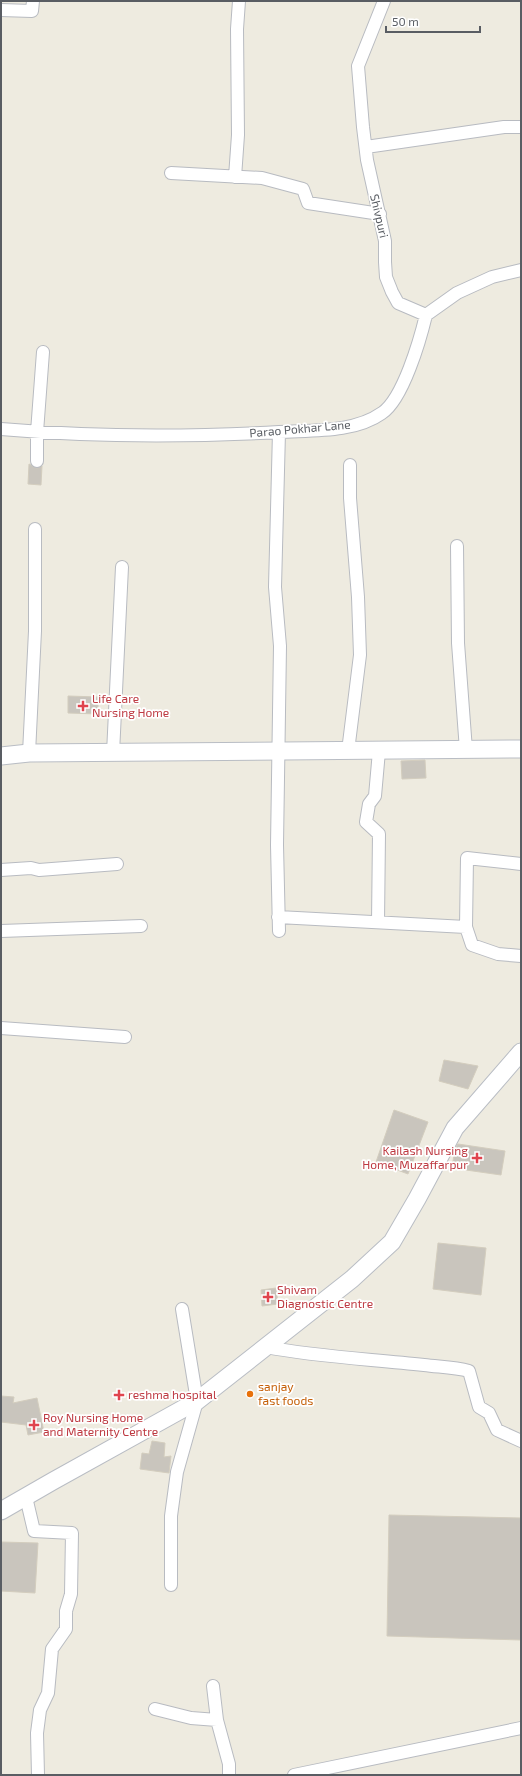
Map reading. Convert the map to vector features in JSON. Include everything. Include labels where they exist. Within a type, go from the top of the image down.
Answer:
[{"type":"main road","points":[[1,756],[29,753],[521,749]]},
{"type":"main road","points":[[1,1511],[197,1401],[352,1279],[392,1242],[455,1128],[521,1052]]},
{"type":"street","points":[[1,10],[32,11],[33,1]]},
{"type":"street","points":[[235,177],[238,135],[237,29],[239,1]]},
{"type":"street","name":"Shivpuri","points":[[384,1],[358,66],[359,96],[366,148],[385,241],[386,277],[398,303],[426,315]]},
{"type":"street","points":[[366,148],[504,127],[521,127]]},
{"type":"street","points":[[170,173],[262,178],[303,189],[308,203],[380,214]]},
{"type":"street","points":[[426,315],[457,293],[492,277],[521,270]]},
{"type":"street","name":"Parao Pokhar Lane","points":[[1,429],[117,436],[279,432],[340,428],[358,424],[382,414],[392,404],[397,396],[420,338],[426,315]]},
{"type":"street","points":[[37,461],[37,432],[43,352]]},
{"type":"street","points":[[279,432],[275,587],[280,646],[277,845],[279,931]]},
{"type":"street","points":[[348,751],[360,655],[358,597],[350,498],[350,465]]},
{"type":"street","points":[[29,753],[35,631],[35,529]]},
{"type":"street","points":[[457,546],[458,643],[466,750]]},
{"type":"street","points":[[112,753],[122,567]]},
{"type":"street","points":[[378,922],[379,834],[366,822],[369,804],[375,796],[379,751]]},
{"type":"street","points":[[521,864],[467,858],[466,927],[472,945],[498,954],[521,956]]},
{"type":"street","points":[[1,870],[31,868],[39,870],[117,864]]},
{"type":"street","points":[[278,917],[466,927]]},
{"type":"street","points":[[1,931],[141,926]]},
{"type":"street","points":[[1,1028],[125,1037]]},
{"type":"street","points":[[171,1585],[171,1516],[177,1472],[197,1401],[182,1309]]},
{"type":"street","points":[[266,1347],[301,1354],[455,1368],[469,1371],[479,1407],[489,1414],[497,1430],[521,1441]]},
{"type":"street","points":[[26,1497],[34,1531],[72,1533],[71,1594],[66,1611],[66,1629],[52,1650],[48,1692],[40,1710],[37,1733],[38,1775]]},
{"type":"street","points":[[213,1686],[217,1720],[229,1764],[229,1775]]},
{"type":"street","points":[[156,1709],[191,1718],[217,1720]]},
{"type":"street","points":[[294,1775],[521,1728]]},
{"type":"building","points":[[29,464],[37,468],[42,466],[41,485],[28,484]]},
{"type":"building","points":[[68,696],[98,697],[98,714],[68,713]]},
{"type":"building","points":[[425,760],[426,778],[402,779],[401,761]]},
{"type":"building","points":[[444,1060],[478,1066],[468,1089],[439,1081]]},
{"type":"building","points":[[394,1110],[428,1122],[408,1174],[376,1162]]},
{"type":"building","points":[[458,1144],[505,1151],[501,1175],[452,1168],[455,1148]]},
{"type":"building","points":[[438,1243],[486,1248],[481,1295],[433,1289]]},
{"type":"building","points":[[276,1288],[278,1304],[262,1306],[261,1290]]},
{"type":"building","points":[[1,1396],[14,1397],[13,1403],[37,1398],[44,1432],[28,1435],[26,1425],[1,1422]]},
{"type":"building","points":[[152,1441],[165,1443],[164,1457],[171,1456],[169,1473],[140,1469],[142,1453],[149,1454]]},
{"type":"building","points":[[389,1515],[521,1518],[521,1640],[387,1636]]},
{"type":"building","points":[[1,1542],[38,1543],[35,1593],[1,1591]]},
{"type":"place","name":"Life Care Nursing Home","points":[[83,706]]},
{"type":"place","name":"Kailash Nursing Home, Muzaffarpur","points":[[477,1158]]},
{"type":"place","name":"Shivam Diagnostic Centre","points":[[268,1297]]},
{"type":"place","name":"sanjay fast foods","points":[[250,1394]]},
{"type":"place","name":"reshma hospital","points":[[119,1395]]},
{"type":"place","name":"Roy Nursing Home and Maternity Centre","points":[[34,1425]]}]
